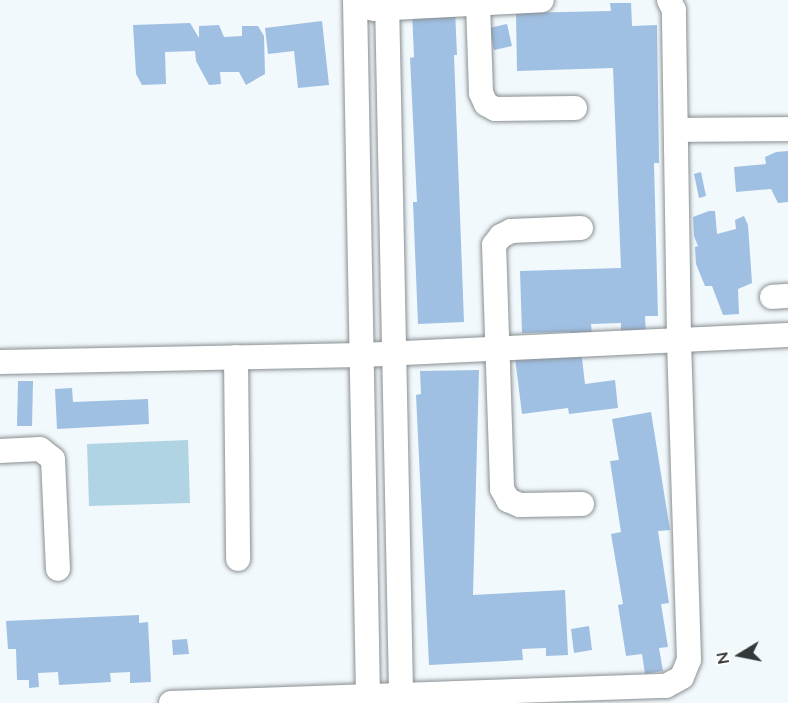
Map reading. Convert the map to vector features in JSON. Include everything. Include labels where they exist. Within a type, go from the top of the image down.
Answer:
[{"type":"street","points":[[368,696],[355,5],[542,0]]},
{"type":"street","points":[[171,703],[401,694],[609,695],[666,686],[682,677],[688,666],[679,338],[674,10],[669,0]]},
{"type":"street","points":[[478,3],[481,93],[486,104],[495,109],[575,108]]},
{"type":"street","points":[[387,4],[401,694]]},
{"type":"street","points":[[676,130],[788,129]]},
{"type":"street","points":[[580,228],[511,231],[497,240],[494,245],[501,483],[504,495],[520,505],[582,504]]},
{"type":"street","points":[[0,362],[362,355],[679,338],[788,335]]},
{"type":"street","points":[[236,357],[238,559]]},
{"type":"street","points":[[0,451],[40,449],[53,459],[58,569]]},
{"type":"street","points":[[368,636],[399,635]]},
{"type":"shaded area","points":[[188,440],[190,503],[89,506],[87,444]]},
{"type":"building","points":[[610,3],[631,3],[632,26],[657,25],[659,163],[654,163],[658,316],[645,316],[646,334],[621,334],[621,323],[591,324],[592,335],[571,335],[571,332],[522,333],[520,271],[621,268],[613,68],[517,71],[516,13],[611,11]]},
{"type":"building","points":[[455,10],[457,55],[454,55],[464,322],[418,324],[413,202],[417,202],[410,58],[414,57],[412,12]]},
{"type":"building","points":[[322,21],[329,85],[298,88],[294,51],[268,54],[265,28]]},
{"type":"building","points":[[190,23],[199,38],[199,26],[219,25],[224,37],[242,36],[242,26],[258,26],[264,36],[265,74],[246,85],[239,72],[220,72],[221,84],[209,85],[196,61],[195,51],[165,52],[166,84],[142,85],[136,74],[133,25]]},
{"type":"building","points":[[507,24],[512,46],[494,50],[489,28]]},
{"type":"building","points":[[788,151],[788,202],[778,203],[771,189],[736,192],[734,167],[766,164],[765,157],[776,152]]},
{"type":"building","points":[[701,172],[706,196],[699,198],[694,174]]},
{"type":"building","points":[[715,211],[717,234],[736,229],[735,220],[744,216],[748,225],[752,283],[738,289],[739,314],[723,315],[712,286],[705,286],[696,264],[695,247],[698,246],[694,236],[693,217]]},
{"type":"building","points":[[581,350],[585,384],[615,380],[618,408],[569,414],[568,408],[522,414],[515,358]]},
{"type":"building","points":[[479,370],[473,595],[565,590],[568,655],[546,656],[546,648],[522,649],[523,660],[429,665],[416,395],[421,394],[420,371]]},
{"type":"building","points":[[18,381],[33,381],[32,426],[17,426]]},
{"type":"building","points":[[72,388],[73,402],[148,399],[149,424],[57,429],[55,389]]},
{"type":"building","points":[[651,412],[670,530],[658,531],[669,603],[661,604],[668,647],[659,648],[663,671],[645,674],[642,654],[626,656],[618,605],[623,604],[611,534],[621,532],[610,461],[619,460],[612,419]]},
{"type":"building","points":[[139,615],[139,623],[148,622],[151,682],[130,683],[130,672],[110,673],[111,682],[59,685],[58,672],[38,673],[39,687],[29,688],[29,680],[17,680],[16,649],[8,649],[6,621]]},
{"type":"building","points":[[589,626],[592,650],[574,653],[571,629]]},
{"type":"building","points":[[187,639],[189,654],[173,655],[172,640]]}]
